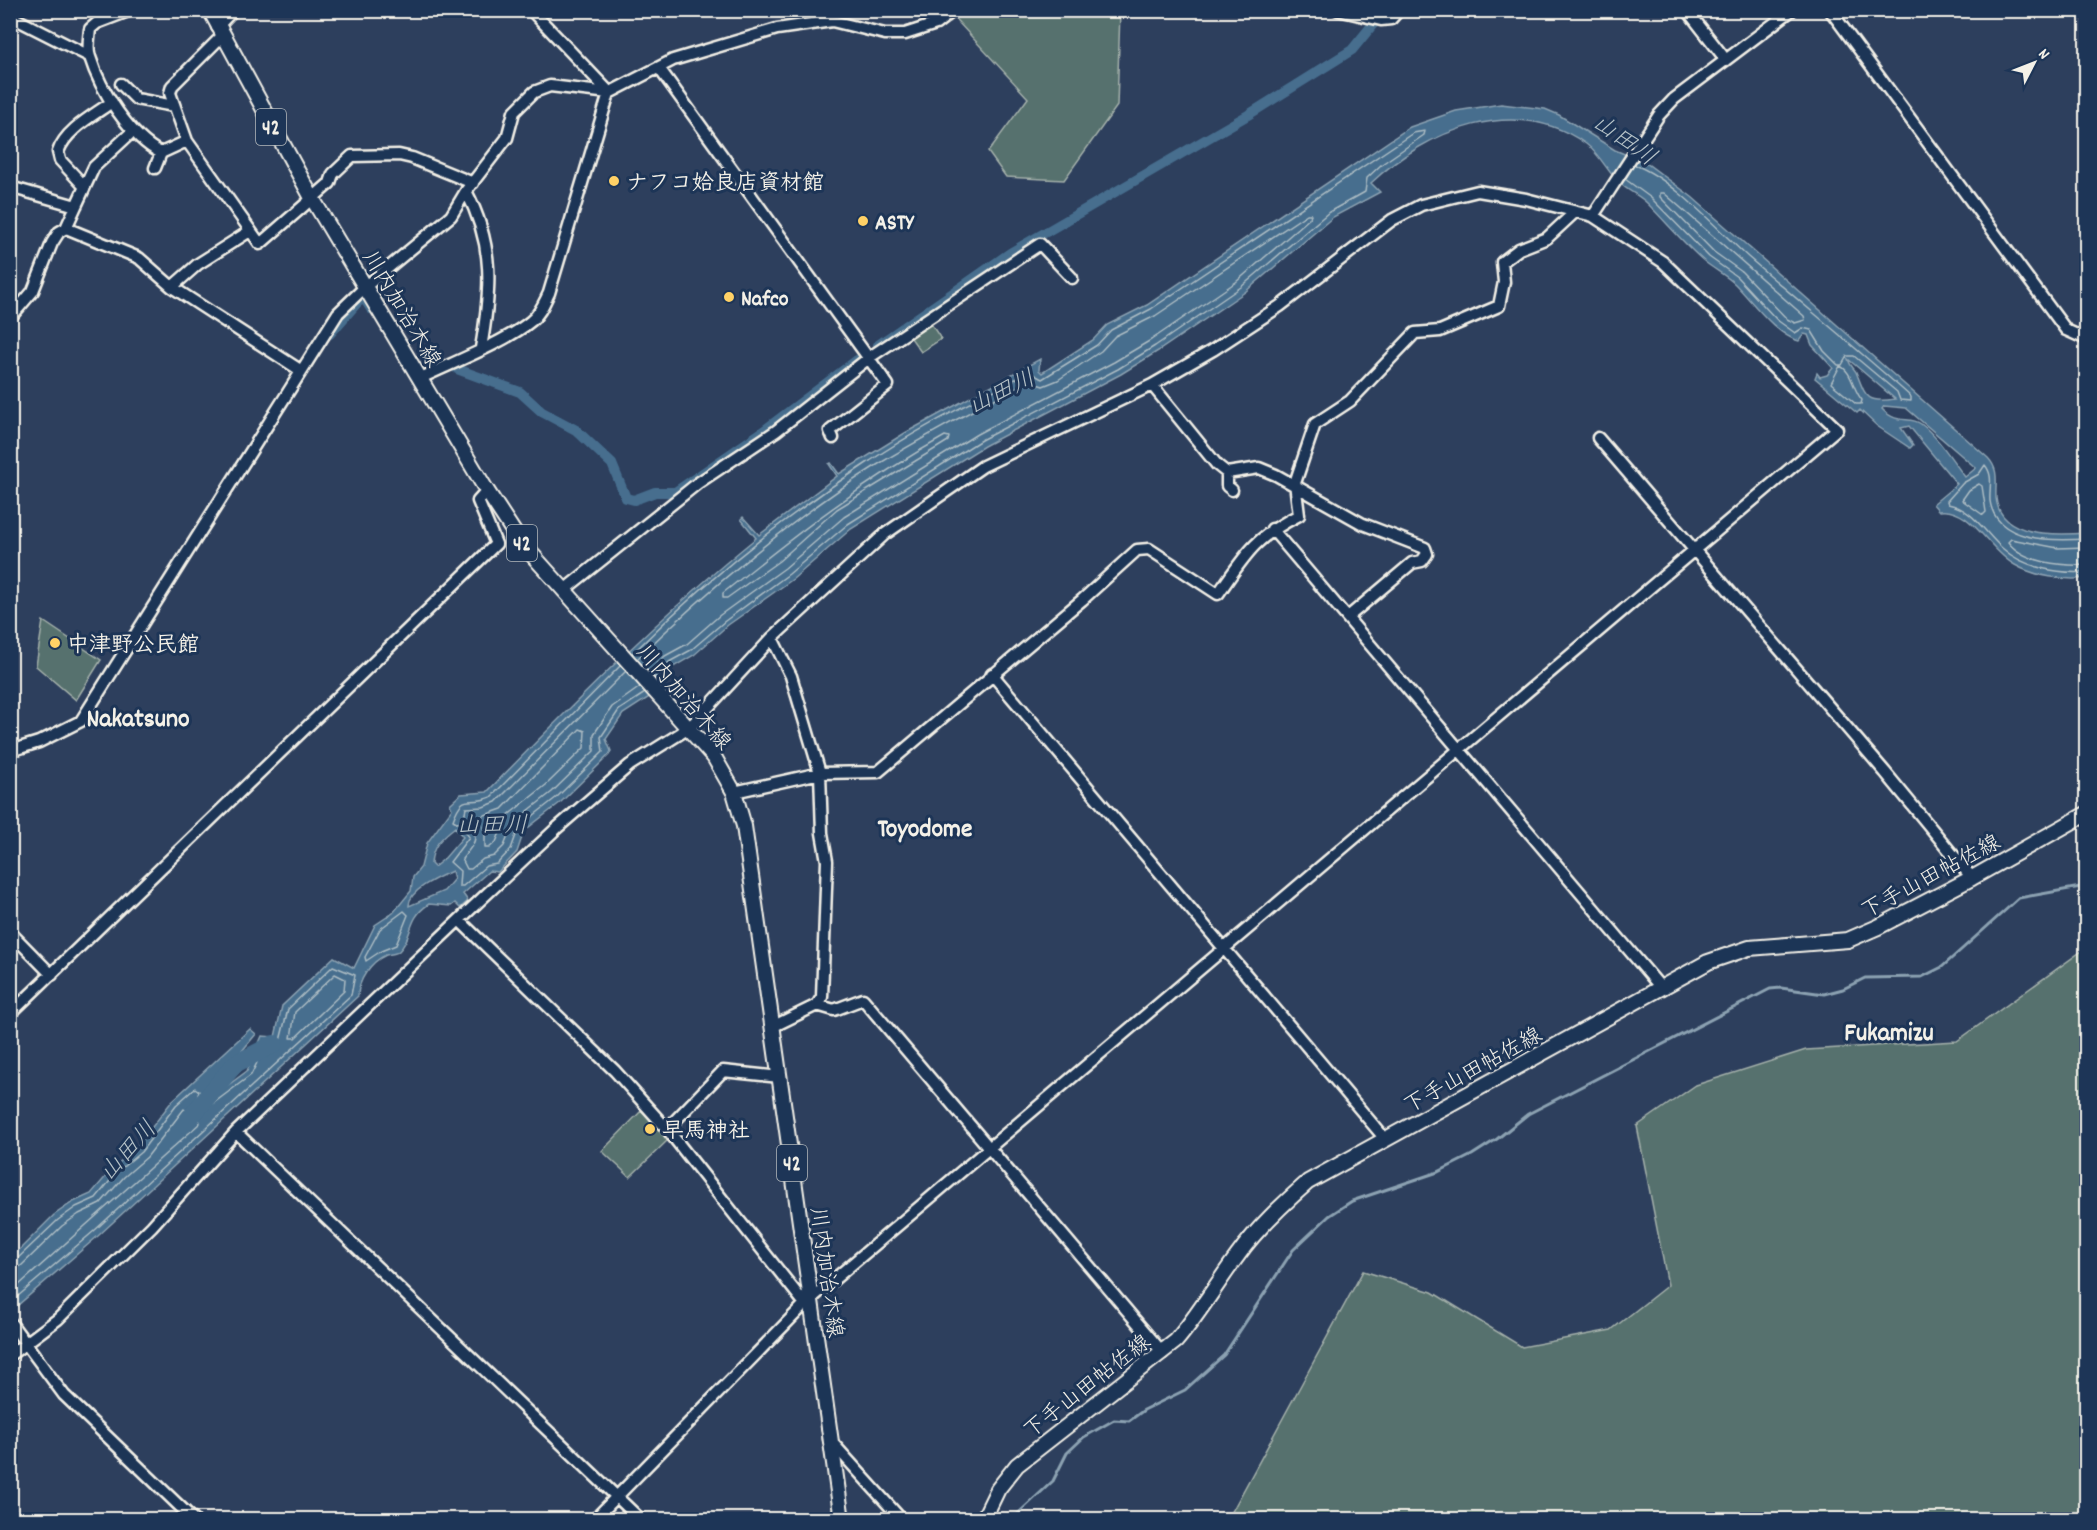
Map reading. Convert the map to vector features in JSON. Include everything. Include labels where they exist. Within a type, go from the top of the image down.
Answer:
[{"type":"main road","name":"川内加治木線","points":[[210,10],[219,31],[312,198],[487,491],[519,540],[714,757],[734,792],[744,826],[780,1077],[808,1301],[842,1520]]},
{"type":"main road","name":"下手山田帖佐線","points":[[983,1520],[998,1489],[1017,1465],[1163,1353],[1193,1321],[1239,1253],[1308,1182],[1708,962],[1749,948],[1848,940],[1972,878],[2086,814]]},
{"type":"street","points":[[131,10],[97,23],[90,29],[89,56],[112,102],[133,131],[150,147],[161,153]]},
{"type":"street","points":[[233,10],[219,31],[172,86],[170,93],[187,141],[250,231],[260,244],[330,183],[333,174],[352,156],[399,155],[412,158],[469,187],[485,238],[490,296],[481,348]]},
{"type":"street","points":[[531,10],[609,93]]},
{"type":"street","points":[[421,378],[531,321],[549,294],[609,93],[673,60],[777,29],[831,16],[885,34],[905,34],[929,27],[954,10]]},
{"type":"street","points":[[1338,10],[1381,20],[1391,19],[1399,10]]},
{"type":"street","points":[[1687,10],[1726,60]]},
{"type":"street","points":[[1595,213],[1654,121],[1674,99],[1792,10]]},
{"type":"street","points":[[1830,10],[2066,330],[2086,339]]},
{"type":"street","points":[[10,16],[89,56]]},
{"type":"street","points":[[659,68],[870,357],[888,385],[830,430],[833,438]]},
{"type":"street","points":[[104,87],[124,83],[136,99],[174,106]]},
{"type":"street","points":[[11,750],[39,742],[81,721],[338,313],[365,287],[451,216],[469,187],[507,138],[514,112],[534,92],[550,86],[609,93]]},
{"type":"street","points":[[85,187],[60,160],[58,152],[64,141],[81,124],[112,102]]},
{"type":"street","points":[[10,318],[33,291],[52,243],[59,232],[66,228],[94,167],[133,131]]},
{"type":"street","points":[[155,168],[161,153],[187,141]]},
{"type":"street","points":[[10,187],[76,206]]},
{"type":"street","points":[[10,1355],[24,1339],[58,1319],[145,1233],[236,1132],[557,828],[630,765],[687,726],[772,638],[885,534],[983,466],[1152,385],[1213,350],[1280,306],[1392,220],[1421,205],[1478,191],[1526,199],[1575,212],[1595,213],[1663,262],[1837,429],[808,1301],[594,1520]]},
{"type":"street","points":[[734,792],[820,773],[878,772],[1082,600],[1137,549],[1149,549],[1218,594],[1257,540],[1299,515],[1294,483],[1315,424],[1350,401],[1414,333],[1440,331],[1498,306],[1504,282],[1502,262],[1519,249],[1547,238],[1575,212]]},
{"type":"street","points":[[66,228],[139,258],[172,286],[300,370]]},
{"type":"street","points":[[172,286],[198,264],[250,231]]},
{"type":"street","points":[[563,591],[698,483],[776,431],[870,357],[1040,244],[1071,278]]},
{"type":"street","points":[[1152,385],[1217,465],[1227,473],[1259,468],[1294,483],[1363,524],[1425,548],[1427,554],[1422,561],[1412,563],[1348,617]]},
{"type":"street","points":[[1598,438],[1885,771],[1972,878]]},
{"type":"street","points":[[1227,473],[1227,486],[1232,490]]},
{"type":"street","points":[[10,1014],[496,544],[478,501],[487,491]]},
{"type":"street","points":[[1272,529],[1662,989]]},
{"type":"street","points":[[772,638],[791,676],[820,773],[822,833],[827,861],[824,987],[817,1005],[772,1028]]},
{"type":"street","points":[[992,674],[1225,946],[1386,1140]]},
{"type":"street","points":[[459,920],[615,1071],[667,1129],[808,1301]]},
{"type":"street","points":[[10,932],[52,975]]},
{"type":"street","points":[[817,1005],[834,1010],[863,999],[1163,1353]]},
{"type":"street","points":[[667,1129],[723,1071],[780,1077]]},
{"type":"street","points":[[236,1132],[641,1520]]},
{"type":"street","points":[[10,1322],[64,1395],[194,1520]]},
{"type":"street","points":[[829,1438],[902,1520]]},
{"type":"green space","points":[[948,11],[1120,11],[1117,106],[1064,180],[1006,177],[988,152],[1028,98]]},
{"type":"green space","points":[[931,324],[941,339],[921,352],[911,338]]},
{"type":"green space","points":[[43,621],[101,660],[76,700],[36,666]]},
{"type":"green space","points":[[2086,948],[2086,1519],[1228,1519],[1363,1271],[1432,1292],[1522,1347],[1611,1330],[1668,1285],[1637,1126],[1696,1085],[1806,1050],[1957,1041]]},
{"type":"green space","points":[[644,1108],[670,1138],[630,1177],[602,1151]]},
{"type":"water","name":"山田川","points":[[1501,104],[1545,109],[1559,115],[1615,150],[1646,163],[1692,197],[1988,458],[1996,472],[1996,498],[2000,511],[2008,521],[2032,531],[2060,534],[2086,533],[2086,578],[2050,577],[2023,569],[2006,558],[1961,515],[1950,511],[1939,511],[1933,504],[1957,484],[1909,426],[1901,428],[1913,445],[1910,448],[1877,426],[1860,410],[1857,413],[1815,378],[1817,373],[1820,377],[1827,375],[1833,368],[1812,345],[1808,335],[1804,334],[1799,341],[1773,325],[1735,284],[1705,262],[1648,204],[1617,181],[1586,144],[1559,129],[1530,122],[1502,120],[1473,125],[1445,134],[1393,164],[1371,183],[1380,192],[1333,217],[1245,292],[1121,374],[984,446],[851,529],[793,579],[728,625],[694,655],[662,676],[651,696],[623,714],[606,739],[611,751],[609,755],[561,802],[524,831],[517,852],[498,872],[489,871],[463,894],[468,901],[460,908],[455,903],[451,906],[429,904],[422,910],[413,922],[407,939],[399,951],[380,958],[366,972],[360,984],[358,996],[98,1236],[11,1311],[11,1258],[54,1215],[73,1202],[91,1194],[114,1167],[136,1148],[172,1101],[250,1029],[256,1034],[202,1099],[200,1106],[247,1071],[262,1036],[275,1037],[282,1006],[334,957],[354,968],[375,925],[393,913],[411,891],[413,877],[421,867],[427,843],[452,809],[450,804],[461,794],[487,792],[651,629],[756,538],[741,519],[743,517],[759,535],[837,476],[829,464],[831,463],[839,474],[905,433],[1040,359],[1039,370],[1042,373],[1093,340],[1107,325],[1147,305],[1410,127],[1456,111]],"holes":[[[1848,359],[1895,399],[1878,400],[1868,396]],[[1884,406],[1906,408],[1976,468],[1965,477],[1939,442],[1921,424],[1917,421],[1898,419],[1882,409]],[[455,827],[463,837],[434,867],[431,864],[435,847]],[[452,871],[454,879],[444,891],[409,906],[413,895],[432,880]]]},
{"type":"waterway","points":[[878,345],[1010,253],[1248,115],[1352,50],[1374,23]]},
{"type":"waterway","points":[[330,334],[364,298],[371,309]]},
{"type":"waterway","points":[[457,369],[520,392],[542,412],[576,430],[612,464],[626,498],[634,500],[655,492],[675,492],[762,432],[857,360]]},
{"type":"waterway","points":[[1011,1520],[1053,1481],[1067,1453],[1084,1437],[1114,1420],[1129,1421],[1144,1410],[1185,1390],[1224,1355],[1293,1250],[1329,1216],[1352,1201],[1438,1172],[1472,1155],[1497,1139],[1528,1114],[1770,989],[1781,988],[1824,994],[1843,989],[1865,978],[1922,977],[1942,967],[2019,898],[2086,886]]},
{"type":"waterway","name":"山田川","points":[[185,1124],[235,1064],[274,1044]]},
{"type":"place","name":"ナフコ姶良店資材館","points":[[614,181]]},
{"type":"place","name":"ASTY","points":[[863,221]]},
{"type":"place","name":"Nafco","points":[[729,297]]},
{"type":"place","name":"中津野公民館","points":[[55,643]]},
{"type":"place","name":"早馬神社","points":[[650,1129]]},
{"type":"district","name":"Nakatsuno","points":[[138,717]]},
{"type":"district","name":"Toyodome","points":[[925,827]]},
{"type":"district","name":"Fukamizu","points":[[1889,1031]]}]
